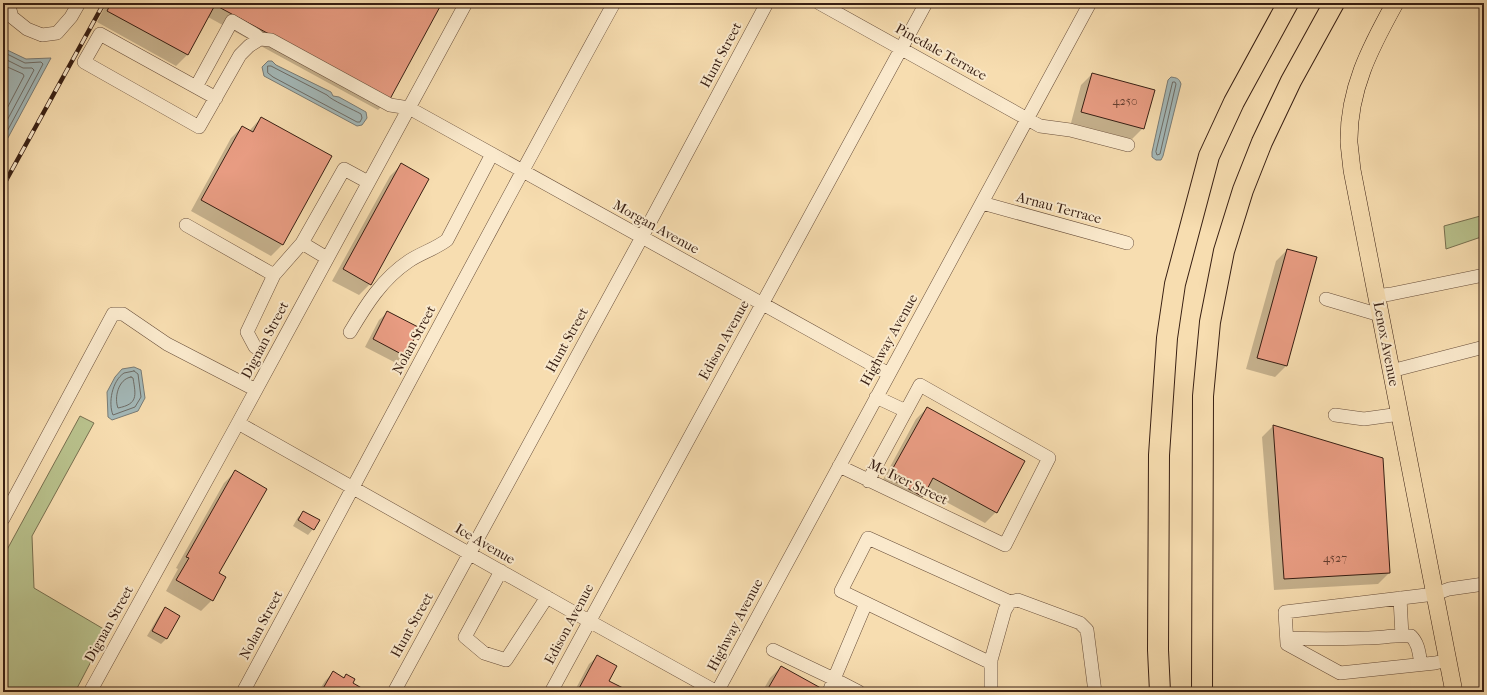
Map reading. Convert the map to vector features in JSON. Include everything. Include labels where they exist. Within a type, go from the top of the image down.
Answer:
[{"type":"highway","points":[[1160,692],[1158,650],[1159,455],[1167,338],[1175,284],[1210,156],[1234,102],[1288,3]]},
{"type":"highway","points":[[1202,692],[1203,396],[1210,322],[1214,300],[1224,251],[1243,190],[1262,142],[1291,81],[1334,3]]},
{"type":"main road","name":"Lenox Avenue","points":[[1394,3],[1365,59],[1353,103],[1349,143],[1352,170],[1376,296],[1454,692]]},
{"type":"street","points":[[8,3],[12,17],[27,29],[42,35],[57,33],[71,17],[77,6]]},
{"type":"street","name":"Dignan Street","points":[[90,692],[466,3]]},
{"type":"street","name":"Nolan Street","points":[[244,692],[522,170],[614,3]]},
{"type":"street","name":"Hunt Street","points":[[394,692],[642,237],[767,3]]},
{"type":"street","name":"Pinedale Terrace","points":[[818,3],[1040,126],[1070,130],[1128,145]]},
{"type":"street","name":"Edison Avenue","points":[[551,692],[926,3]]},
{"type":"street","name":"Highway Avenue","points":[[717,692],[1090,3]]},
{"type":"street","points":[[196,87],[232,21],[256,34],[260,39],[249,46],[240,55],[216,98],[199,127],[84,62],[100,34],[196,87],[216,98]]},
{"type":"street","name":"Morgan Avenue","points":[[260,39],[271,40],[390,105],[409,108],[889,374]]},
{"type":"street","points":[[350,332],[369,300],[394,272],[410,261],[438,247],[447,240],[492,154]]},
{"type":"street","points":[[255,347],[246,332],[274,275],[302,243],[344,169],[368,182]]},
{"type":"street","name":"Arnau Terrace","points":[[982,203],[1127,243]]},
{"type":"street","points":[[186,225],[274,275]]},
{"type":"street","points":[[302,243],[327,258]]},
{"type":"street","points":[[1376,296],[1484,275]]},
{"type":"street","points":[[1326,299],[1380,315]]},
{"type":"street","points":[[3,519],[113,314],[123,314],[167,344],[256,390]]},
{"type":"street","points":[[1391,371],[1484,347]]},
{"type":"street","name":"Mc Iver Street","points":[[839,466],[1005,546],[1049,458],[920,385],[906,411]]},
{"type":"street","points":[[868,481],[906,411],[876,397]]},
{"type":"street","points":[[1335,415],[1364,419],[1400,414]]},
{"type":"street","name":"Ice Avenue","points":[[238,423],[547,598],[717,692]]},
{"type":"street","points":[[991,663],[841,591],[868,538],[1010,602],[1018,600],[1080,623],[1087,630],[1095,692]]},
{"type":"street","points":[[501,572],[465,637],[484,653],[506,660],[547,598]]},
{"type":"street","points":[[1448,660],[1340,673],[1287,644],[1285,612],[1435,594],[1449,589],[1484,584]]},
{"type":"street","points":[[1400,598],[1402,636]]},
{"type":"street","points":[[991,692],[991,663],[1005,610],[1010,602]]},
{"type":"street","points":[[829,692],[866,603]]},
{"type":"street","points":[[1287,638],[1314,639],[1411,636],[1416,640],[1421,664]]},
{"type":"street","points":[[773,650],[859,692]]},
{"type":"green space","points":[[1484,215],[1484,236],[1446,249],[1444,226]]},
{"type":"green space","points":[[80,416],[94,423],[32,536],[34,588],[107,631],[75,692],[3,692],[3,557]]},
{"type":"water","points":[[3,48],[26,59],[51,58],[3,147]]},
{"type":"water","points":[[268,61],[272,61],[276,65],[331,92],[333,96],[339,97],[366,112],[367,118],[362,125],[357,126],[264,76],[262,67]]},
{"type":"water","points":[[1171,77],[1178,79],[1181,84],[1163,156],[1161,160],[1156,160],[1152,157],[1152,152],[1168,80]]},
{"type":"water","points":[[134,367],[141,370],[145,398],[138,411],[112,420],[108,417],[107,392],[115,377],[122,369]]},
{"type":"building","points":[[111,3],[442,3],[390,99],[215,5],[188,55],[107,11]]},
{"type":"building","points":[[1092,73],[1155,90],[1144,129],[1081,112]]},
{"type":"building","points":[[261,117],[332,156],[283,245],[201,200],[242,126],[253,132]]},
{"type":"building","points":[[401,163],[429,179],[371,285],[343,269]]},
{"type":"building","points":[[1287,249],[1317,257],[1287,366],[1257,358]]},
{"type":"building","points":[[387,311],[420,328],[405,356],[373,339]]},
{"type":"building","points":[[927,407],[1025,461],[997,513],[933,478],[923,497],[888,477]]},
{"type":"building","points":[[1273,425],[1383,458],[1390,573],[1284,579]]},
{"type":"building","points":[[235,470],[267,489],[219,573],[226,577],[213,601],[176,580],[189,558],[186,557]]},
{"type":"building","points":[[303,511],[320,520],[314,530],[298,520]]},
{"type":"building","points":[[165,607],[180,616],[167,639],[152,631]]},
{"type":"building","points":[[597,655],[617,666],[609,681],[627,690],[626,692],[577,692]]},
{"type":"building","points":[[781,666],[828,692],[766,692]]},
{"type":"building","points":[[333,671],[344,678],[346,674],[355,679],[353,683],[365,690],[363,692],[321,692]]},
{"type":"railway","points":[[3,186],[104,3]]}]
